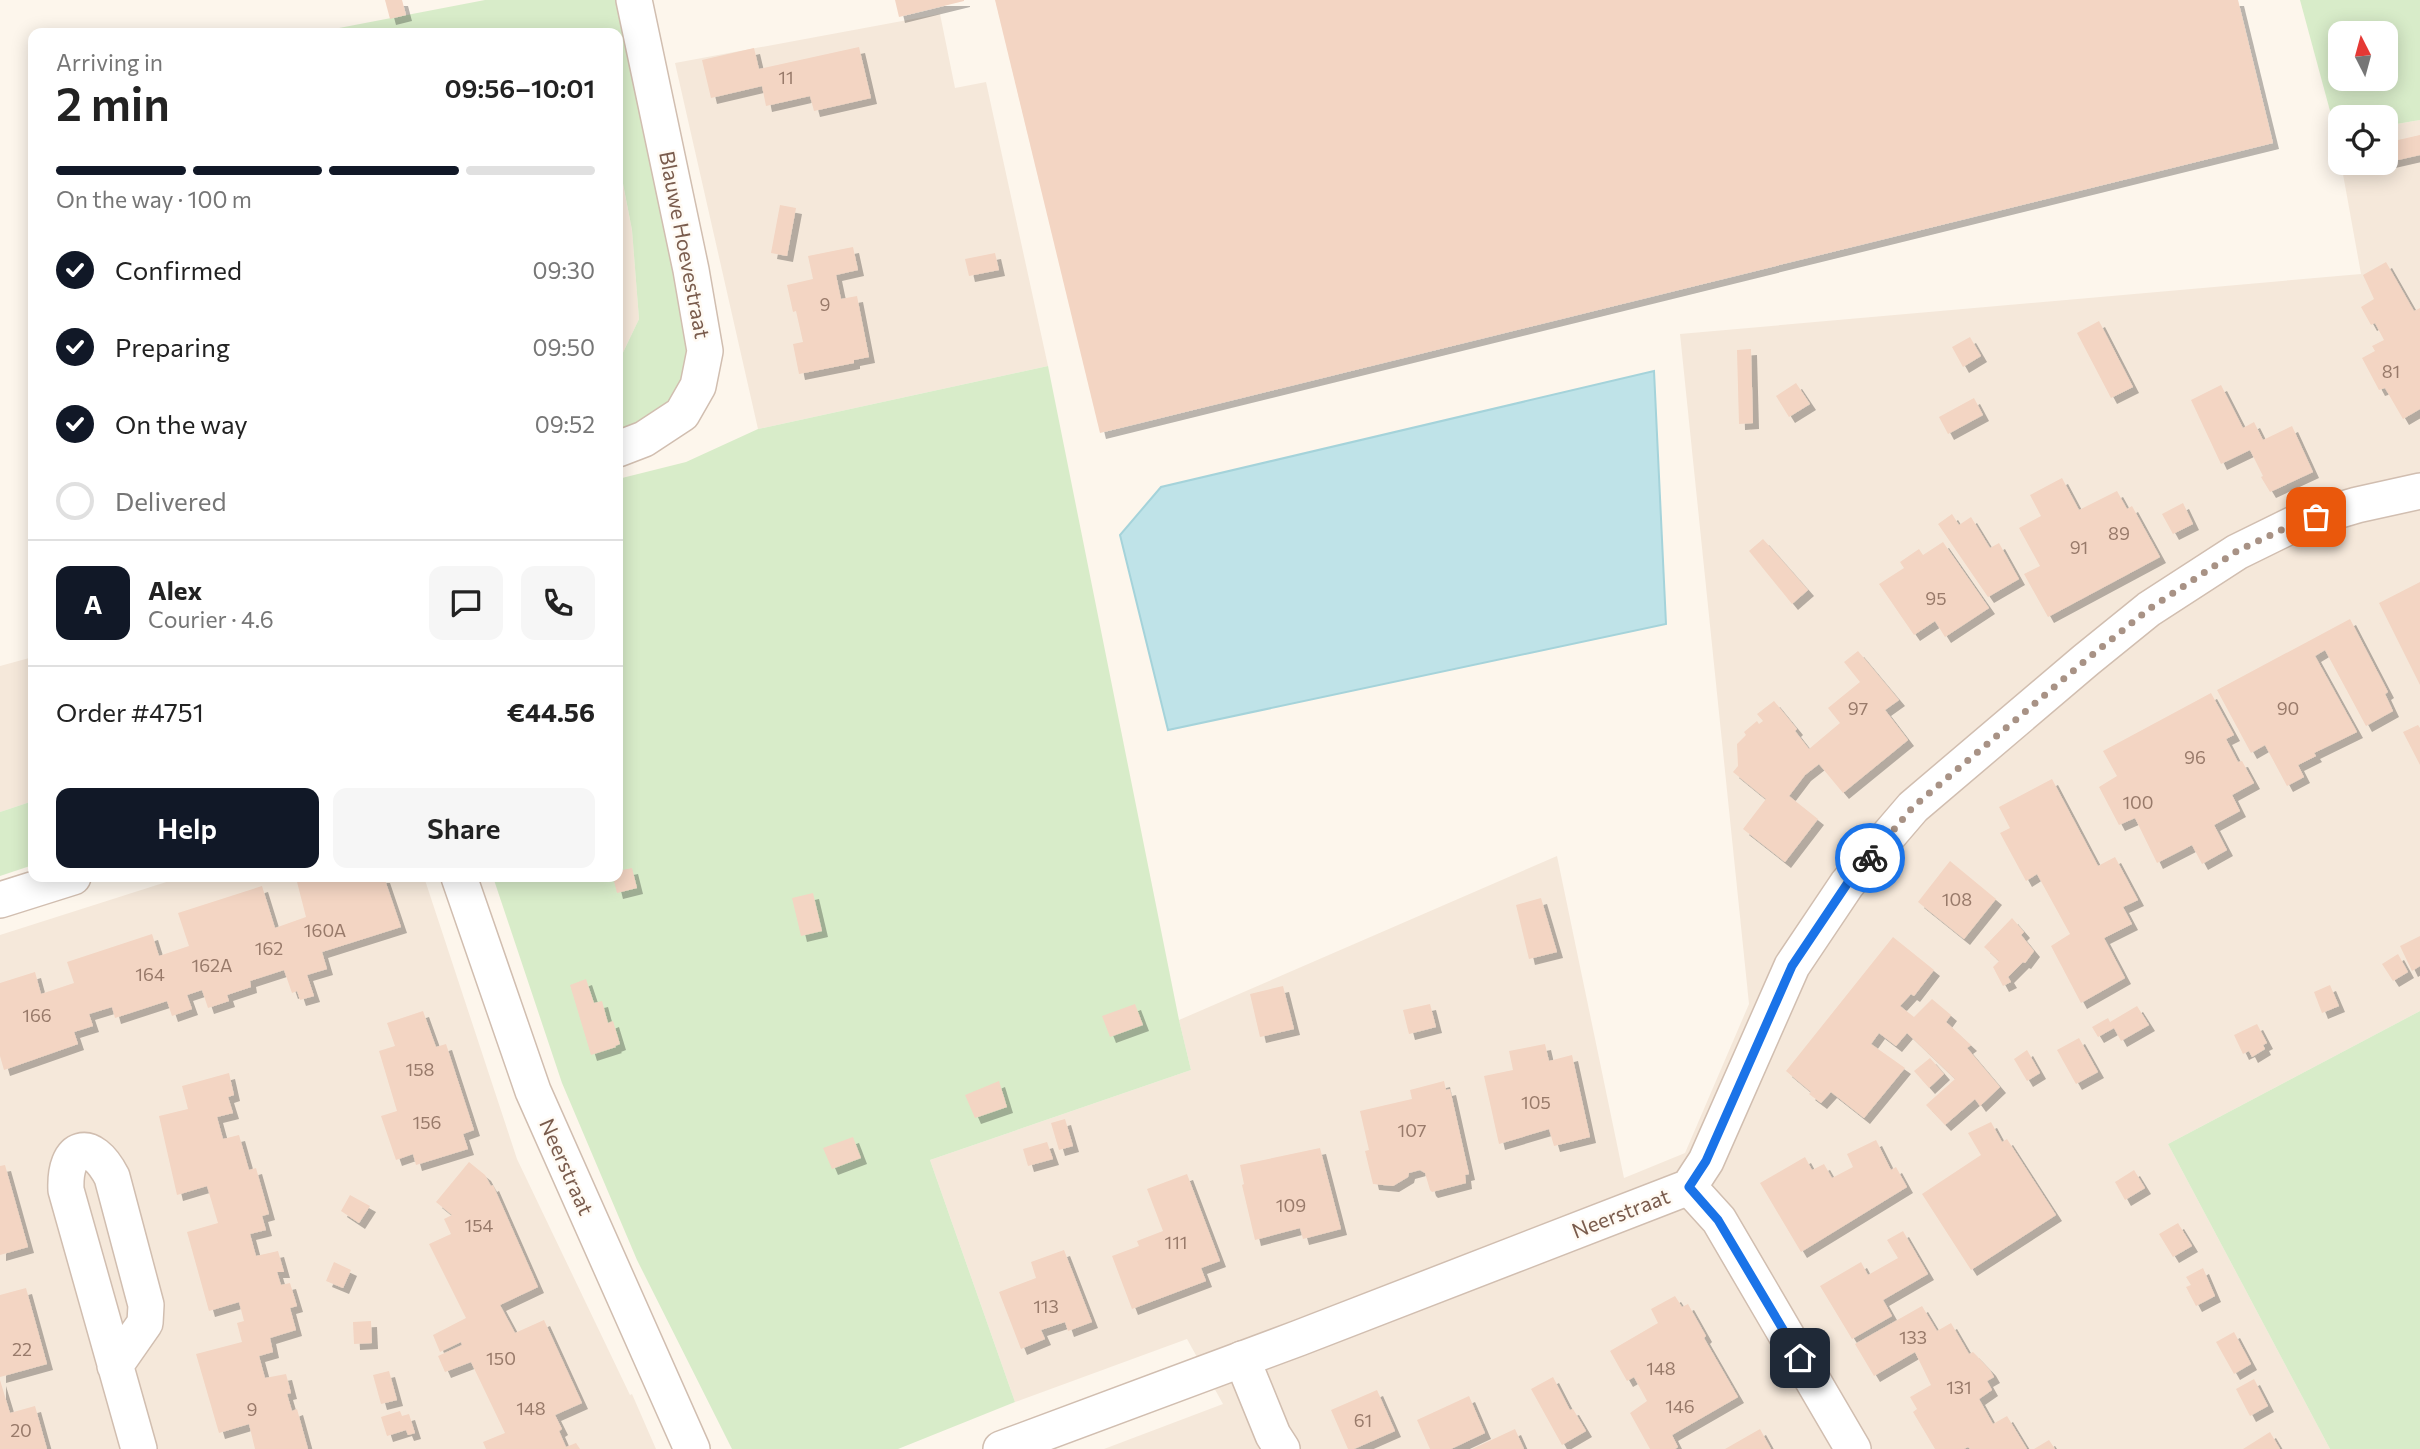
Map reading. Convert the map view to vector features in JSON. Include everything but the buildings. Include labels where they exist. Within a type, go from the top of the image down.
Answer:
[{"type":"street","name":"Blauwe Hoevestraat","points":[[623,447],[644,439],[682,414],[698,386],[705,351],[691,270],[634,0]]},
{"type":"street","name":"Neerstraat","points":[[1001,1449],[1689,1187],[1706,1161],[1792,966],[1847,884],[1913,807],[2138,618],[2237,551],[2296,523],[2357,505],[2420,491]]},
{"type":"street","points":[[0,900],[57,882]]},
{"type":"street","name":"Neerstraat","points":[[461,882],[533,1091],[692,1449]]},
{"type":"street","points":[[115,1366],[145,1323],[146,1305],[112,1177],[103,1160],[91,1151],[80,1152],[71,1158],[65,1175],[65,1189],[115,1366],[139,1449]]},
{"type":"street","points":[[1689,1187],[1718,1220],[1853,1449]]},
{"type":"street","points":[[1242,1359],[1273,1435],[1282,1449]]},
{"type":"shaded area","points":[[940,14],[955,88],[986,82],[1048,366],[758,429],[675,63]]},
{"type":"shaded area","points":[[2420,120],[2420,1011],[2168,1144],[2330,1449],[1104,1449],[1223,1404],[1187,1339],[1015,1402],[930,1160],[1191,1070],[1179,1020],[1557,856],[1624,1178],[1685,1153],[1749,1004],[1680,334],[2361,274],[2343,175],[2398,175],[2398,124]]},
{"type":"shaded area","points":[[623,184],[632,230],[639,319],[623,353]]},
{"type":"shaded area","points":[[28,658],[28,803],[0,812],[0,666]]},
{"type":"shaded area","points":[[166,882],[426,882],[517,1159],[630,1395],[632,1394],[656,1449],[0,1449],[0,935]]},
{"type":"green space","points":[[485,0],[616,0],[622,28],[339,28]]},
{"type":"green space","points":[[2300,0],[2420,0],[2420,120],[2398,124],[2398,105],[2328,105]]},
{"type":"green space","points":[[623,33],[690,345],[684,374],[672,397],[656,413],[623,432],[623,353],[639,319],[632,230],[623,184]]},
{"type":"green space","points":[[1048,366],[1191,1070],[930,1160],[1015,1402],[898,1449],[732,1449],[637,1260],[562,1083],[495,882],[623,882],[623,478],[686,462],[758,429]]},
{"type":"green space","points":[[28,803],[28,867],[0,876],[0,812]]},
{"type":"green space","points":[[2420,1011],[2420,1449],[2330,1449],[2168,1144]]},
{"type":"water","points":[[1654,371],[1666,624],[1168,730],[1120,535],[1161,487]]},
{"type":"way so far","points":[[1870,858],[1913,807],[2149,609],[2237,551],[2296,523],[2316,517]]},
{"type":"route","points":[[1800,1358],[1718,1220],[1689,1187],[1706,1161],[1792,966],[1847,884],[1870,858]]}]
